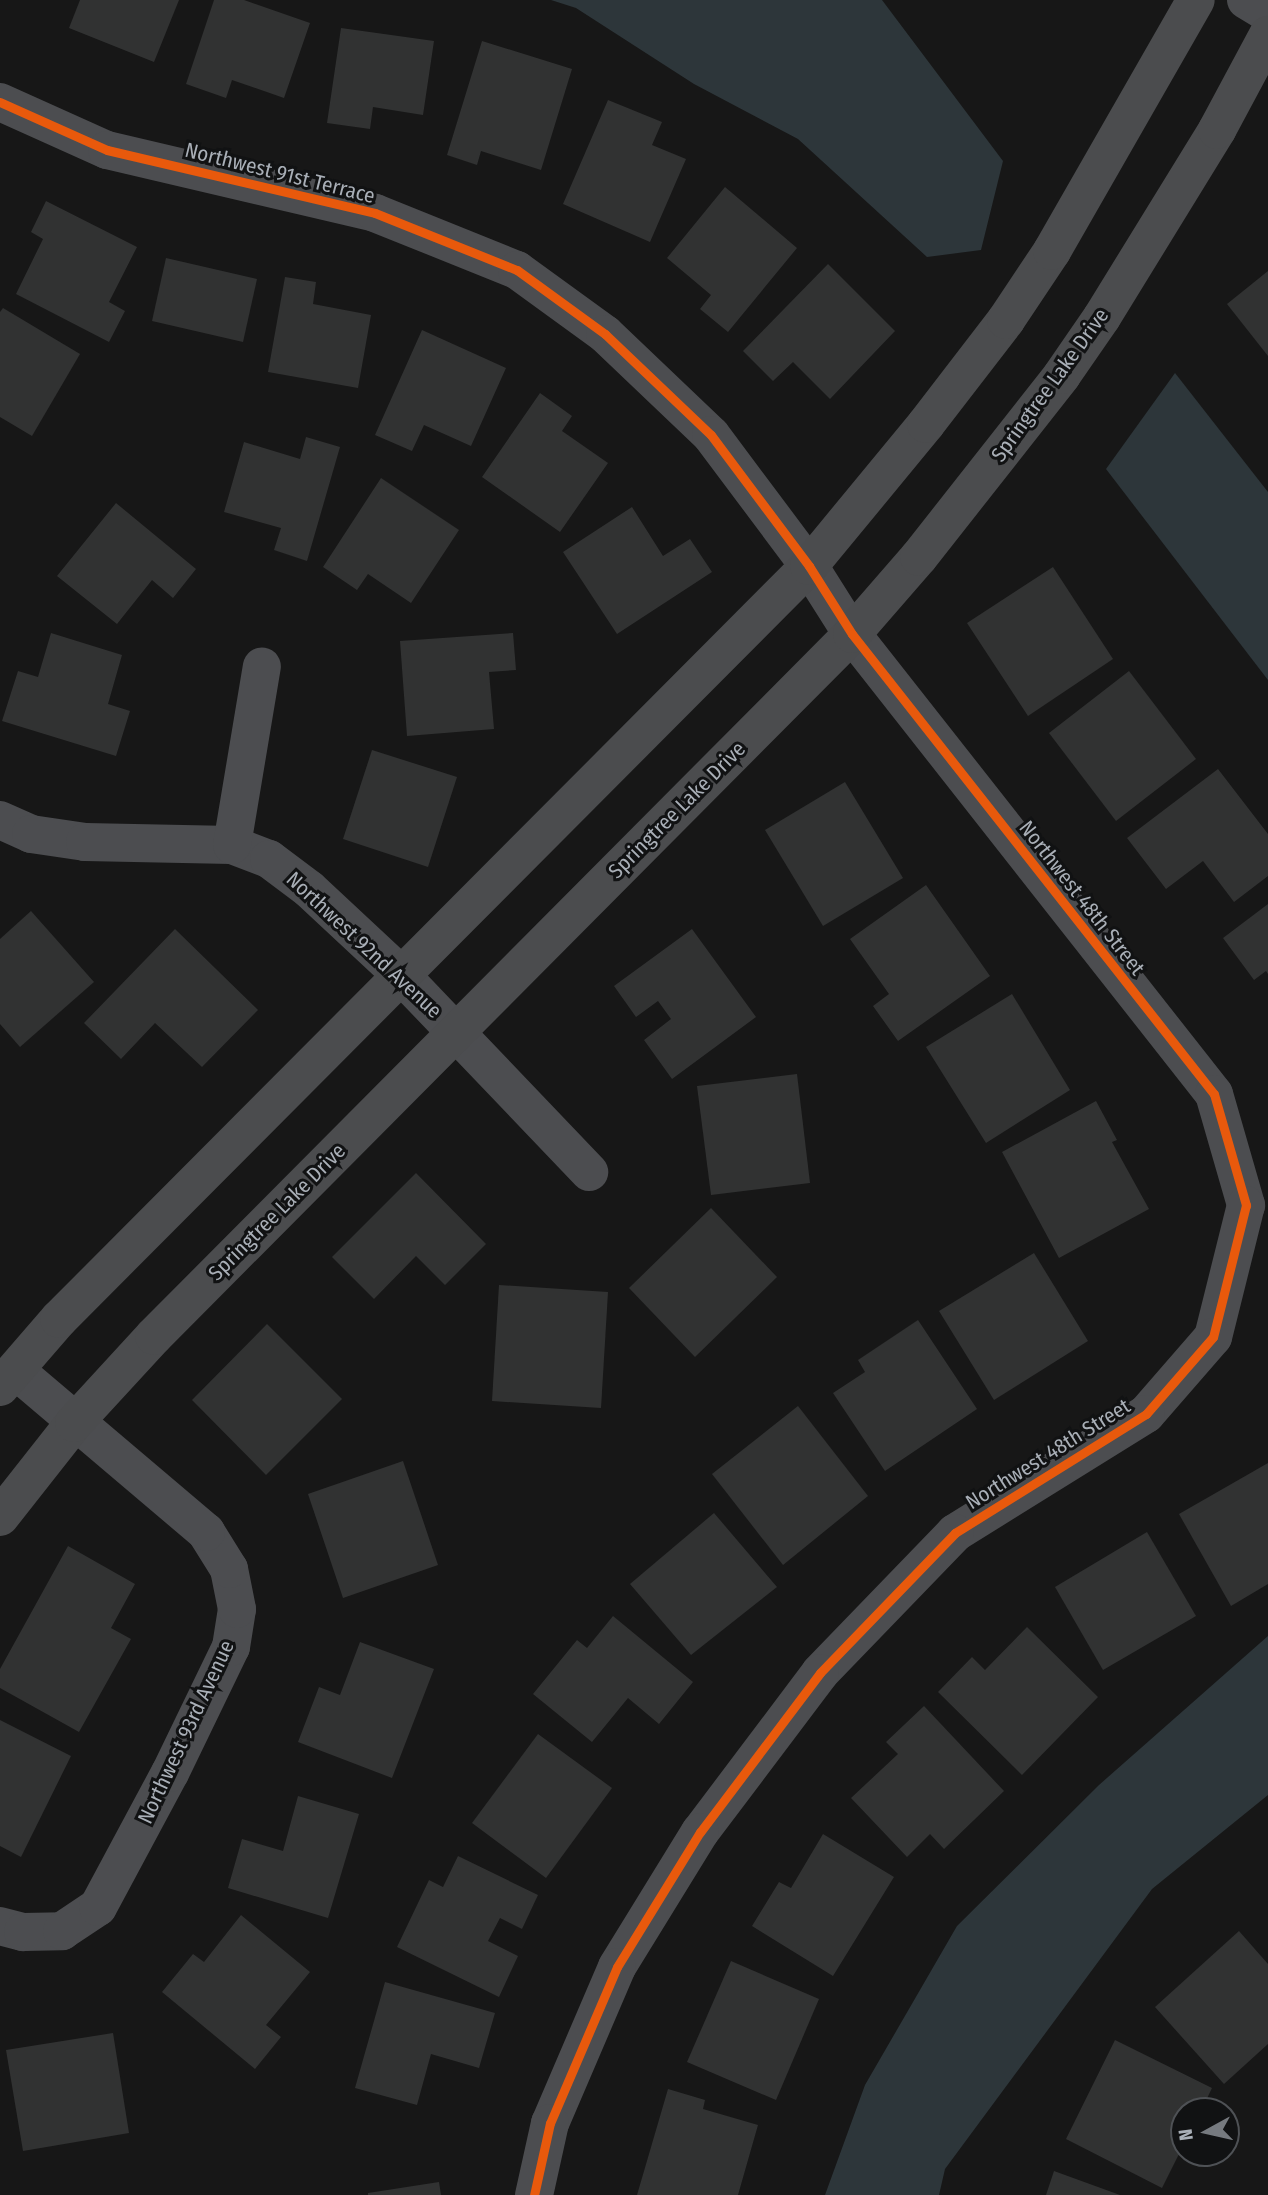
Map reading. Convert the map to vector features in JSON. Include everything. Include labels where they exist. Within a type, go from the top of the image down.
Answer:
[{"type":"street","points":[[7,1378],[59,1319],[400,974],[810,566],[926,424],[1006,320],[1065,229],[1181,32],[1196,0]]},
{"type":"street","points":[[1246,0],[1268,13]]},
{"type":"street","name":"Springtree Lake Drive","points":[[0,1517],[74,1423],[154,1336],[852,634],[919,557],[1062,375],[1145,251],[1217,130],[1268,35]]},
{"type":"street","name":"Northwest 91st Terrace","points":[[0,102],[107,150],[374,213],[517,270],[605,334],[711,435],[810,566],[852,634]]},
{"type":"street","name":"Northwest 48th Street","points":[[534,2195],[551,2123],[617,1966],[700,1832],[820,1673],[955,1532],[1146,1414],[1213,1337],[1246,1205],[1214,1094],[852,634]]},
{"type":"street","points":[[232,845],[262,666]]},
{"type":"street","name":"Northwest 92nd Avenue","points":[[0,820],[31,834],[85,842],[232,845],[269,859],[309,889],[400,974],[589,1172]]},
{"type":"street","name":"Northwest 93rd Avenue","points":[[0,1926],[23,1931],[62,1931],[97,1908],[170,1773],[231,1647],[237,1609],[229,1569],[205,1532],[74,1423],[7,1378]]},
{"type":"shaded area","points":[[551,0],[882,0],[1003,161],[981,250],[927,257],[798,139],[694,84],[576,8]]},
{"type":"shaded area","points":[[1175,373],[1268,492],[1268,680],[1106,469]]},
{"type":"shaded area","points":[[1268,1636],[1268,1795],[1152,1889],[945,2169],[939,2195],[825,2195],[865,2085],[957,1926],[1099,1785]]},
{"type":"building","points":[[80,0],[179,0],[154,62],[69,28]]},
{"type":"building","points":[[214,0],[244,0],[310,23],[284,98],[232,80],[226,98],[186,84]]},
{"type":"building","points":[[341,28],[434,41],[423,115],[373,107],[370,129],[327,123]]},
{"type":"building","points":[[482,41],[572,69],[541,170],[481,151],[477,165],[447,155]]},
{"type":"building","points":[[608,100],[662,122],[652,145],[686,159],[650,242],[563,204]]},
{"type":"building","points":[[725,187],[797,248],[728,332],[700,309],[711,295],[667,258]]},
{"type":"building","points":[[46,201],[137,247],[109,302],[125,311],[109,342],[16,294],[43,239],[31,232]]},
{"type":"building","points":[[166,258],[257,279],[243,342],[152,321]]},
{"type":"building","points":[[828,264],[895,331],[830,399],[793,362],[773,381],[743,351]]},
{"type":"building","points":[[1268,271],[1268,356],[1227,304]]},
{"type":"building","points":[[285,277],[316,282],[313,304],[371,315],[358,388],[268,372]]},
{"type":"building","points":[[3,308],[80,354],[32,436],[0,417],[0,312]]},
{"type":"building","points":[[422,330],[506,368],[471,446],[424,425],[412,451],[375,435]]},
{"type":"building","points":[[540,393],[572,416],[562,431],[608,463],[560,532],[482,477]]},
{"type":"building","points":[[306,437],[340,447],[307,561],[274,550],[281,528],[224,512],[244,442],[300,459]]},
{"type":"building","points":[[381,478],[459,530],[411,603],[368,574],[357,590],[323,567]]},
{"type":"building","points":[[116,503],[196,569],[173,598],[152,580],[117,624],[57,576]]},
{"type":"building","points":[[632,507],[663,556],[690,539],[712,572],[617,634],[563,552]]},
{"type":"building","points":[[1053,567],[1113,659],[1028,716],[967,623]]},
{"type":"building","points":[[51,633],[122,655],[108,704],[130,711],[116,756],[2,721],[18,671],[38,677]]},
{"type":"building","points":[[513,633],[516,670],[489,672],[494,729],[407,736],[400,641]]},
{"type":"building","points":[[1129,671],[1196,759],[1116,821],[1049,733]]},
{"type":"building","points":[[372,750],[457,777],[428,867],[343,839]]},
{"type":"building","points":[[1218,769],[1268,834],[1268,876],[1234,902],[1203,861],[1166,889],[1127,838]]},
{"type":"building","points":[[845,782],[903,878],[823,926],[765,830]]},
{"type":"building","points":[[926,885],[990,976],[898,1041],[873,1006],[889,994],[850,939]]},
{"type":"building","points":[[1268,904],[1268,974],[1266,971],[1254,980],[1223,938]]},
{"type":"building","points":[[31,911],[94,982],[20,1047],[0,1024],[0,939]]},
{"type":"building","points":[[175,929],[258,1010],[202,1067],[155,1023],[121,1059],[84,1023]]},
{"type":"building","points":[[692,929],[756,1017],[672,1079],[644,1040],[671,1019],[658,1001],[636,1017],[614,986]]},
{"type":"building","points":[[1012,994],[1070,1090],[986,1143],[926,1047]]},
{"type":"building","points":[[797,1074],[810,1183],[711,1195],[697,1086]]},
{"type":"building","points":[[1096,1101],[1117,1140],[1112,1142],[1149,1209],[1059,1258],[1002,1152]]},
{"type":"building","points":[[416,1173],[486,1244],[445,1285],[416,1256],[374,1299],[332,1257]]},
{"type":"building","points":[[711,1208],[777,1277],[695,1357],[629,1288]]},
{"type":"building","points":[[1034,1253],[1088,1341],[994,1400],[939,1311]]},
{"type":"building","points":[[499,1285],[608,1292],[601,1408],[492,1401]]},
{"type":"building","points":[[918,1320],[977,1409],[885,1471],[833,1393],[865,1372],[858,1360]]},
{"type":"building","points":[[267,1324],[342,1399],[266,1475],[192,1400]]},
{"type":"building","points":[[798,1406],[868,1496],[783,1565],[712,1474]]},
{"type":"building","points":[[403,1461],[438,1565],[343,1598],[308,1494]]},
{"type":"building","points":[[1268,1463],[1268,1584],[1231,1606],[1179,1514]]},
{"type":"building","points":[[714,1513],[777,1587],[691,1655],[630,1584]]},
{"type":"building","points":[[1147,1532],[1196,1616],[1103,1670],[1055,1587]]},
{"type":"building","points":[[68,1546],[135,1584],[111,1628],[131,1639],[79,1732],[0,1688],[0,1669]]},
{"type":"building","points":[[613,1616],[693,1682],[659,1724],[628,1698],[592,1742],[533,1694],[577,1640],[587,1648]]},
{"type":"building","points":[[1027,1627],[1098,1697],[1022,1775],[938,1692],[972,1657],[985,1670]]},
{"type":"building","points":[[360,1642],[434,1669],[392,1778],[298,1742],[319,1687],[340,1695]]},
{"type":"building","points":[[924,1706],[1004,1791],[944,1849],[930,1834],[907,1857],[851,1798],[898,1754],[886,1742]]},
{"type":"building","points":[[0,1720],[71,1756],[21,1857],[0,1846]]},
{"type":"building","points":[[538,1734],[612,1788],[546,1878],[472,1823]]},
{"type":"building","points":[[298,1796],[359,1814],[328,1918],[228,1888],[242,1839],[283,1851]]},
{"type":"building","points":[[823,1834],[894,1877],[833,1976],[752,1926],[779,1882],[791,1888]]},
{"type":"building","points":[[458,1856],[538,1895],[522,1929],[500,1918],[488,1941],[518,1956],[499,1997],[397,1947],[429,1880],[443,1887]]},
{"type":"building","points":[[241,1915],[310,1972],[266,2025],[281,2037],[255,2069],[162,1992],[193,1954],[204,1962]]},
{"type":"building","points":[[1239,1931],[1268,1964],[1268,2044],[1224,2084],[1155,2007]]},
{"type":"building","points":[[731,1961],[819,1999],[776,2100],[687,2062]]},
{"type":"building","points":[[385,1982],[495,2013],[479,2068],[431,2054],[417,2105],[355,2088]]},
{"type":"building","points":[[113,2033],[129,2133],[23,2151],[6,2050]]},
{"type":"building","points":[[1115,2040],[1212,2088],[1208,2097],[1170,2097],[1170,2167],[1172,2167],[1162,2188],[1066,2139]]},
{"type":"building","points":[[668,2089],[705,2100],[703,2109],[758,2125],[738,2195],[637,2195]]},
{"type":"building","points":[[1054,2171],[1120,2195],[1046,2195]]},
{"type":"building","points":[[439,2182],[441,2195],[368,2195],[368,2193]]},
{"type":"cycle path","points":[[0,102],[107,150],[375,213],[517,270],[605,334],[711,435],[809,566],[852,634],[1214,1094],[1246,1205],[1213,1337],[1146,1414],[955,1533],[820,1673],[700,1832],[617,1967],[550,2123],[534,2195]]}]
